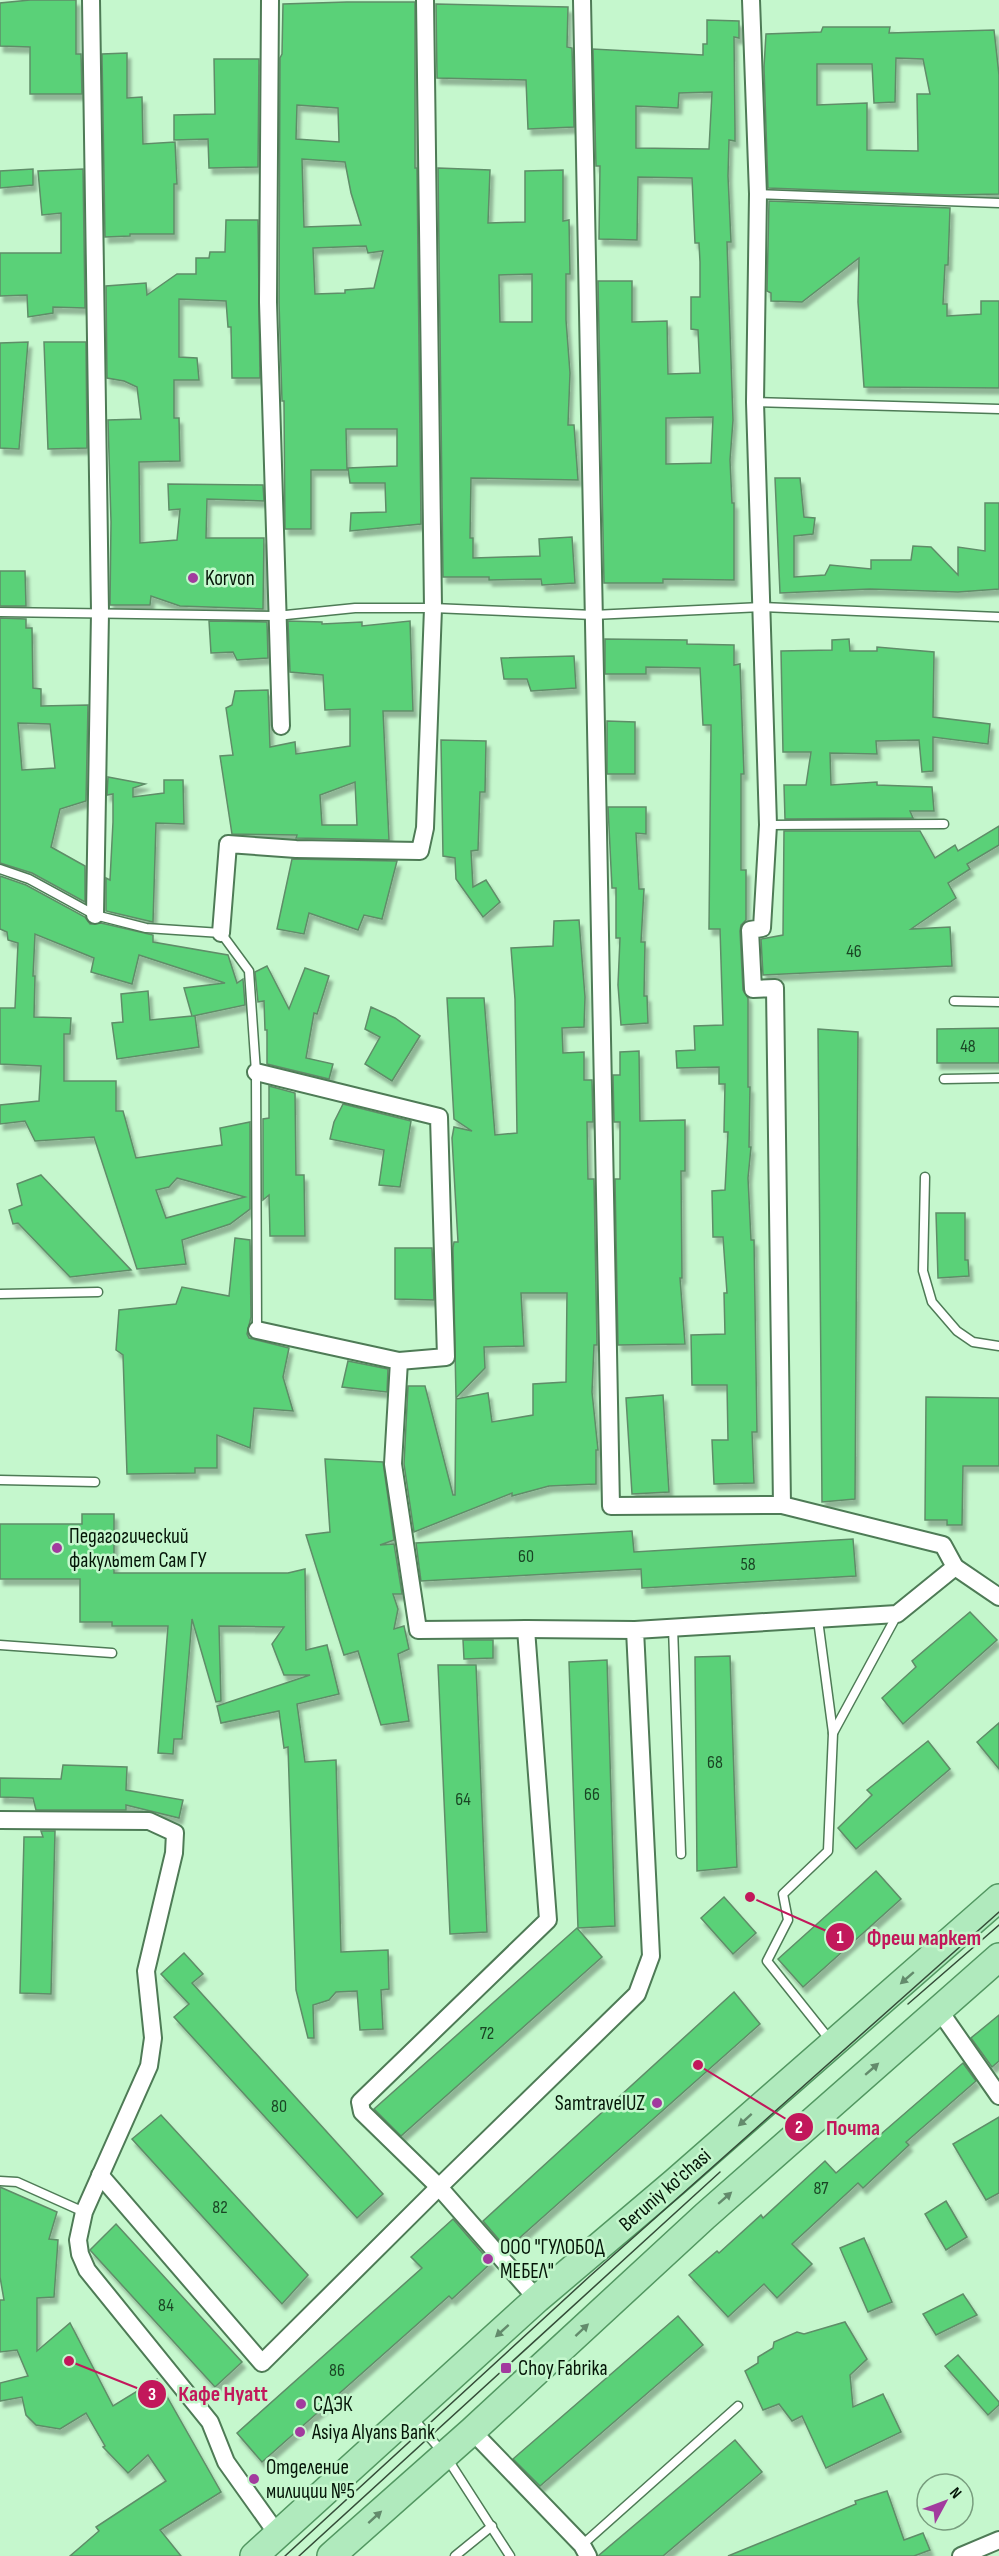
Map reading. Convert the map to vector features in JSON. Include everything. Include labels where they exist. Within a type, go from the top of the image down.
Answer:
[{"type":"main road","name":"Beruniy ko'chasi","points":[[254,2556],[537,2299],[675,2182],[999,1898]]},
{"type":"main road","points":[[331,2556],[472,2431],[705,2216],[999,1957]]},
{"type":"street","points":[[91,0],[100,612],[95,915]]},
{"type":"street","points":[[270,0],[268,302],[281,726]]},
{"type":"street","points":[[220,933],[228,844],[296,849],[420,851],[425,828],[433,608],[425,0]]},
{"type":"street","points":[[582,0],[611,1506],[783,1505],[943,1545],[955,1567],[999,1597]]},
{"type":"street","points":[[751,0],[758,194],[755,402],[768,825],[762,928],[750,930],[753,989],[775,988],[783,1505]]},
{"type":"street","points":[[256,1072],[439,1117],[446,1356],[399,1361],[257,1330]]},
{"type":"street","points":[[399,1361],[393,1464],[418,1630],[635,1630],[897,1614],[955,1567]]},
{"type":"street","points":[[526,1629],[548,1920],[360,2103],[362,2112],[439,2187],[537,2299]]},
{"type":"street","points":[[100,2175],[262,2363],[637,1994],[651,1956],[635,1630]]},
{"type":"street","points":[[0,1820],[149,1821],[175,1833],[174,1853],[146,1971],[153,2038],[148,2066],[84,2212],[78,2240],[80,2254],[87,2270],[210,2422],[226,2462],[278,2535]]},
{"type":"street","points":[[939,2010],[999,2096]]},
{"type":"street","points":[[472,2431],[585,2551]]},
{"type":"street","points":[[961,2556],[999,2540]]},
{"type":"lane","points":[[758,194],[999,203]]},
{"type":"lane","points":[[755,402],[999,409]]},
{"type":"lane","points":[[0,612],[276,616],[355,608],[433,608],[593,615],[762,607],[999,617]]},
{"type":"lane","points":[[768,825],[944,824]]},
{"type":"lane","points":[[0,870],[29,879],[95,915],[146,928],[220,933],[249,971],[256,1072],[257,1330]]},
{"type":"lane","points":[[954,1001],[999,1002]]},
{"type":"lane","points":[[944,1079],[999,1078]]},
{"type":"lane","points":[[925,1177],[923,1271],[932,1302],[957,1331],[973,1342],[999,1346]]},
{"type":"lane","points":[[0,1294],[98,1292]]},
{"type":"lane","points":[[0,1480],[95,1482]]},
{"type":"lane","points":[[833,1733],[897,1614]]},
{"type":"lane","points":[[818,1620],[833,1733],[828,1851],[783,1894],[788,1920],[767,1961],[832,2043]]},
{"type":"lane","points":[[673,1627],[681,1854]]},
{"type":"lane","points":[[0,1645],[112,1653]]},
{"type":"lane","points":[[0,2181],[17,2182],[84,2212]]},
{"type":"lane","points":[[585,2551],[738,2406]]},
{"type":"lane","points":[[410,2415],[445,2455],[510,2556]]},
{"type":"lane","points":[[455,2556],[492,2526]]},
{"type":"building","points":[[30,0],[76,0],[76,54],[81,54],[82,94],[30,94],[30,47],[0,46],[0,3]]},
{"type":"building","points":[[415,2],[415,168],[417,168],[421,524],[350,531],[351,513],[386,512],[385,483],[350,483],[348,468],[397,466],[397,429],[346,429],[347,470],[311,470],[311,529],[285,529],[284,401],[282,401],[279,302],[280,58],[283,4]],"holes":[[[297,105],[338,108],[339,142],[296,139]],[[302,159],[345,162],[351,193],[361,225],[304,227]],[[366,246],[368,253],[383,251],[374,288],[345,290],[345,293],[315,294],[313,248]]]},
{"type":"building","points":[[436,4],[568,7],[567,47],[572,48],[574,127],[528,129],[526,80],[437,78]]},
{"type":"building","points":[[707,20],[739,21],[739,38],[734,37],[735,141],[729,140],[731,242],[727,242],[733,420],[730,460],[732,503],[734,503],[734,580],[663,579],[663,583],[604,583],[598,281],[632,281],[632,322],[667,321],[668,374],[700,373],[698,330],[691,329],[691,297],[700,297],[700,262],[699,243],[695,243],[692,178],[638,177],[637,240],[599,239],[600,166],[596,166],[593,49],[703,55],[703,44],[707,44]],"holes":[[[712,92],[709,149],[636,148],[636,106],[678,108],[679,93]],[[713,417],[711,463],[666,464],[666,418]]]},
{"type":"building","points":[[823,27],[890,27],[889,33],[994,30],[999,75],[999,194],[950,195],[768,188],[764,67],[766,34],[821,32]],"holes":[[[896,58],[923,59],[930,94],[917,94],[918,151],[867,150],[867,103],[817,105],[817,64],[872,64],[874,103],[895,102]]]},
{"type":"building","points":[[127,53],[127,98],[142,97],[143,144],[175,142],[177,184],[174,184],[174,234],[130,234],[130,236],[105,237],[102,54]]},
{"type":"building","points":[[214,59],[259,59],[258,167],[209,168],[208,139],[174,140],[174,115],[215,114]]},
{"type":"building","points":[[438,168],[490,170],[488,223],[525,222],[525,171],[563,170],[563,221],[569,220],[570,274],[566,274],[566,320],[570,373],[568,425],[574,425],[578,480],[471,478],[470,538],[473,538],[473,558],[540,556],[539,539],[572,537],[575,583],[542,585],[541,579],[489,580],[489,577],[443,577]],"holes":[[[532,274],[532,322],[500,322],[499,275]]]},
{"type":"building","points":[[33,169],[33,185],[0,188],[0,171]]},
{"type":"building","points":[[83,169],[85,308],[53,307],[53,313],[28,317],[27,295],[0,296],[0,253],[61,253],[61,213],[42,215],[38,171]]},
{"type":"building","points":[[769,201],[950,208],[948,265],[945,265],[943,304],[947,304],[947,316],[981,314],[981,301],[999,301],[999,388],[864,387],[858,302],[859,258],[802,302],[771,301],[771,293],[767,291]]},
{"type":"building","points":[[226,220],[258,220],[260,378],[232,378],[231,327],[228,327],[226,301],[179,299],[179,357],[197,358],[199,380],[174,380],[174,418],[179,418],[180,461],[139,462],[140,543],[177,540],[180,509],[169,510],[168,484],[263,485],[264,501],[207,499],[206,538],[264,538],[263,609],[180,606],[151,596],[150,605],[110,605],[111,522],[108,420],[141,419],[137,387],[124,381],[107,378],[106,286],[146,283],[147,295],[177,274],[196,274],[196,258],[209,258],[210,252],[225,252]]},
{"type":"building","points":[[28,342],[19,449],[0,448],[0,343]]},
{"type":"building","points":[[44,342],[86,342],[87,448],[48,449]]},
{"type":"building","points":[[775,478],[800,478],[804,517],[815,518],[813,534],[794,536],[794,577],[825,575],[830,565],[871,569],[871,560],[911,560],[913,546],[931,547],[958,575],[958,547],[985,551],[985,503],[999,503],[999,589],[958,592],[870,589],[780,593]]},
{"type":"building","points":[[0,571],[25,571],[26,606],[0,606]]},
{"type":"building","points":[[0,618],[26,619],[26,628],[32,628],[33,688],[41,689],[41,706],[88,705],[86,801],[60,809],[51,847],[85,866],[85,902],[32,873],[0,863]],"holes":[[[18,723],[50,724],[55,768],[22,770]]]},
{"type":"building","points":[[209,621],[267,622],[268,658],[237,660],[233,652],[211,653]]},
{"type":"building","points":[[288,621],[322,622],[322,624],[362,622],[362,626],[410,621],[413,711],[383,711],[389,840],[232,834],[220,756],[233,755],[226,708],[232,705],[235,691],[268,690],[270,747],[295,742],[296,754],[350,746],[350,709],[325,710],[323,675],[290,672]],"holes":[[[355,782],[357,825],[322,825],[320,795]]]},
{"type":"building","points":[[605,639],[687,640],[687,644],[734,645],[734,665],[740,664],[744,774],[741,774],[741,870],[746,870],[746,920],[741,925],[740,931],[743,990],[748,998],[749,1147],[751,1147],[748,1178],[751,1240],[754,1240],[757,1432],[752,1432],[754,1483],[714,1484],[712,1440],[728,1440],[727,1385],[692,1385],[691,1335],[725,1334],[724,1293],[727,1293],[723,1237],[713,1237],[712,1191],[725,1190],[728,1132],[724,1132],[725,1084],[719,1084],[719,1067],[677,1068],[676,1051],[695,1050],[694,1026],[723,1025],[720,929],[709,929],[711,725],[703,725],[700,668],[646,667],[646,674],[605,674]]},
{"type":"building","points":[[849,639],[850,651],[877,651],[877,647],[934,652],[933,717],[990,724],[988,744],[933,737],[933,771],[922,772],[919,740],[876,741],[877,754],[830,753],[831,785],[877,782],[877,785],[932,787],[934,811],[910,811],[913,818],[785,819],[784,785],[806,785],[811,752],[783,752],[781,651],[832,650],[832,640]]},
{"type":"building","points":[[574,656],[576,688],[531,691],[527,679],[504,679],[501,658]]},
{"type":"building","points":[[607,721],[635,722],[635,774],[607,774]]},
{"type":"building","points":[[441,740],[486,741],[485,792],[480,792],[478,850],[471,851],[473,887],[486,880],[500,902],[483,917],[456,879],[455,858],[443,856]]},
{"type":"building","points":[[108,777],[145,784],[133,788],[133,797],[164,793],[164,780],[183,780],[184,824],[156,823],[153,922],[106,911],[106,878],[110,880],[113,822],[113,794],[107,795]]},
{"type":"building","points":[[608,807],[646,807],[646,834],[636,833],[639,889],[644,889],[641,942],[645,942],[644,996],[647,996],[648,1023],[621,1025],[618,985],[620,938],[616,938],[616,888],[612,888]]},
{"type":"building","points":[[999,826],[999,845],[967,864],[970,869],[948,883],[956,898],[911,929],[950,927],[952,966],[763,975],[761,939],[783,935],[784,831],[920,831],[935,858],[955,845],[958,851]]},
{"type":"building","points":[[292,859],[397,861],[382,919],[364,915],[358,930],[309,913],[304,934],[277,929]]},
{"type":"building","points":[[0,876],[26,885],[85,917],[90,924],[101,923],[153,935],[153,942],[228,955],[237,983],[243,979],[245,1005],[193,1016],[195,1016],[199,1047],[117,1059],[112,1023],[123,1022],[121,994],[148,991],[150,1020],[192,1016],[184,988],[225,983],[139,955],[132,984],[91,972],[94,958],[35,934],[34,1017],[71,1018],[70,1034],[64,1034],[64,1081],[116,1081],[116,1111],[123,1111],[136,1158],[222,1145],[220,1128],[250,1122],[250,1209],[230,1224],[182,1240],[186,1264],[137,1269],[94,1137],[35,1141],[25,1121],[0,1124],[0,1105],[39,1101],[41,1066],[0,1064],[0,1008],[15,1008],[18,943],[8,940],[7,932],[0,929]],"holes":[[[177,1178],[245,1197],[166,1218],[156,1190],[169,1187]]]},
{"type":"building","points":[[579,920],[585,997],[584,1027],[562,1028],[563,1053],[584,1052],[584,1080],[592,1080],[593,1122],[587,1122],[588,1179],[594,1179],[597,1345],[594,1345],[592,1392],[598,1450],[596,1450],[596,1484],[549,1486],[512,1496],[512,1493],[414,1532],[404,1464],[408,1386],[425,1386],[453,1495],[455,1495],[456,1399],[488,1393],[492,1422],[533,1415],[533,1384],[566,1382],[567,1293],[521,1293],[524,1346],[484,1347],[485,1368],[456,1398],[453,1248],[454,1242],[458,1242],[452,1138],[454,1127],[472,1131],[454,1119],[447,998],[484,998],[495,1135],[517,1133],[515,999],[511,948],[553,946],[554,921]]},
{"type":"building","points":[[267,966],[289,1009],[305,968],[329,976],[317,1014],[314,1013],[306,1058],[333,1064],[329,1079],[267,1064],[264,1001],[258,1002],[255,972]]},
{"type":"building","points":[[371,1007],[395,1018],[420,1036],[392,1081],[365,1064],[380,1037],[365,1029]]},
{"type":"building","points":[[999,1028],[999,1063],[937,1063],[937,1029]]},
{"type":"building","points":[[818,1029],[858,1032],[855,1499],[822,1502]]},
{"type":"building","points":[[639,1051],[640,1121],[685,1120],[685,1171],[681,1171],[682,1278],[680,1278],[685,1344],[618,1345],[615,1179],[620,1179],[620,1122],[614,1122],[613,1075],[620,1075],[620,1052]]},
{"type":"building","points":[[269,1086],[295,1093],[296,1175],[304,1175],[305,1236],[270,1236],[269,1195],[263,1200],[263,1119],[269,1118]]},
{"type":"building","points":[[343,1104],[411,1121],[400,1187],[379,1185],[384,1150],[330,1139],[334,1122]]},
{"type":"building","points":[[41,1175],[131,1270],[70,1277],[18,1223],[13,1224],[9,1210],[22,1205],[17,1184]]},
{"type":"building","points":[[936,1213],[965,1213],[965,1260],[968,1260],[969,1276],[938,1278]]},
{"type":"building","points":[[235,1238],[250,1240],[251,1317],[247,1334],[249,1338],[289,1348],[283,1377],[293,1411],[254,1408],[250,1448],[217,1435],[217,1468],[195,1468],[195,1473],[127,1474],[123,1355],[116,1350],[119,1310],[176,1304],[182,1287],[229,1296]]},
{"type":"building","points":[[395,1248],[432,1248],[434,1300],[395,1299]]},
{"type":"building","points":[[348,1361],[388,1369],[387,1392],[342,1387]]},
{"type":"building","points":[[663,1395],[669,1492],[632,1494],[626,1398]]},
{"type":"building","points":[[926,1397],[999,1398],[999,1466],[963,1466],[962,1525],[947,1525],[947,1520],[925,1520]]},
{"type":"building","points":[[325,1459],[383,1462],[394,1540],[380,1545],[394,1544],[402,1594],[393,1594],[398,1609],[394,1629],[404,1626],[409,1649],[398,1654],[409,1721],[381,1725],[358,1651],[344,1655],[306,1535],[330,1532]]},
{"type":"building","points":[[82,1514],[114,1514],[114,1573],[288,1573],[305,1569],[306,1650],[327,1645],[339,1694],[297,1704],[305,1762],[336,1760],[341,1952],[388,1950],[389,1989],[381,1990],[383,2029],[360,2030],[357,1991],[336,1992],[329,2000],[313,2005],[314,2038],[308,2038],[296,1990],[288,1747],[284,1748],[279,1711],[221,1723],[217,1706],[310,1675],[284,1675],[272,1644],[284,1627],[219,1626],[221,1701],[216,1702],[192,1619],[182,1739],[174,1739],[173,1754],[158,1753],[168,1626],[112,1626],[112,1622],[80,1622],[80,1579],[0,1579],[0,1524],[82,1524]]},
{"type":"building","points":[[632,1531],[634,1552],[853,1539],[856,1576],[642,1588],[641,1569],[421,1581],[416,1543]]},
{"type":"building","points":[[970,1612],[997,1640],[903,1724],[882,1698],[916,1667],[912,1661]]},
{"type":"building","points":[[463,1640],[493,1640],[493,1658],[464,1659]]},
{"type":"building","points":[[730,1656],[737,1867],[697,1871],[695,1657]]},
{"type":"building","points":[[607,1660],[615,1926],[578,1928],[569,1662]]},
{"type":"building","points":[[438,1665],[476,1665],[487,1932],[450,1934]]},
{"type":"building","points":[[999,1723],[999,1769],[977,1742]]},
{"type":"building","points":[[928,1741],[950,1769],[856,1849],[838,1828],[872,1795],[867,1790]]},
{"type":"building","points":[[63,1765],[127,1767],[126,1790],[183,1800],[179,1818],[126,1805],[126,1810],[36,1810],[33,1798],[0,1797],[0,1778],[61,1779]]},
{"type":"building","points":[[41,1831],[55,1831],[51,1994],[20,1993],[24,1837],[43,1837]]},
{"type":"building","points":[[876,1871],[901,1899],[803,1987],[778,1959]]},
{"type":"building","points":[[724,1897],[756,1933],[733,1954],[701,1918]]},
{"type":"building","points":[[577,1928],[602,1957],[401,2136],[374,2109]]},
{"type":"building","points":[[184,1953],[203,1974],[192,1983],[383,2194],[357,2218],[174,2017],[189,2004],[161,1974]]},
{"type":"building","points":[[734,1992],[760,2024],[507,2249],[483,2221]]},
{"type":"building","points":[[999,2015],[999,2061],[992,2067],[971,2038]]},
{"type":"building","points":[[963,2063],[976,2081],[906,2142],[909,2145],[863,2188],[858,2183],[792,2244],[812,2264],[777,2298],[764,2284],[728,2317],[689,2275],[717,2251],[719,2253],[761,2215],[763,2218],[825,2161],[836,2173]]},
{"type":"building","points":[[161,2115],[308,2275],[282,2304],[132,2139]]},
{"type":"building","points":[[999,2117],[999,2193],[986,2200],[953,2144]]},
{"type":"building","points":[[0,2187],[57,2212],[49,2239],[58,2240],[54,2297],[37,2298],[37,2351],[70,2323],[113,2406],[157,2379],[221,2492],[160,2530],[181,2556],[70,2556],[99,2531],[96,2527],[166,2481],[148,2455],[128,2473],[103,2447],[105,2446],[86,2413],[60,2429],[36,2425],[26,2415],[22,2397],[0,2401],[0,2383],[28,2376],[17,2350],[0,2352],[0,2300],[4,2300],[0,2277]]},
{"type":"building","points":[[946,2201],[967,2237],[946,2250],[925,2214]]},
{"type":"building","points":[[453,2219],[491,2263],[452,2299],[449,2296],[262,2462],[237,2433],[422,2268],[411,2257]]},
{"type":"building","points":[[116,2224],[242,2362],[215,2387],[90,2250]]},
{"type":"building","points":[[864,2238],[892,2302],[868,2312],[840,2248]]},
{"type":"building","points":[[963,2294],[977,2315],[936,2335],[923,2314]]},
{"type":"building","points":[[678,2316],[703,2345],[540,2486],[513,2459]]},
{"type":"building","points":[[845,2322],[867,2359],[850,2375],[853,2407],[883,2394],[901,2432],[826,2468],[802,2416],[792,2421],[779,2404],[763,2410],[745,2371],[758,2363],[758,2357],[773,2348],[774,2342],[797,2332],[804,2334]]},
{"type":"building","points":[[958,2355],[999,2402],[999,2405],[988,2415],[945,2366]]},
{"type":"building","points":[[735,2440],[762,2472],[663,2556],[598,2556]]},
{"type":"building","points":[[887,2491],[904,2540],[923,2533],[930,2550],[914,2556],[728,2556],[856,2504],[855,2501]]},
{"type":"tram line","points":[[285,2556],[590,2276],[999,1912]]},
{"type":"tram line","points":[[908,2004],[999,1925]]},
{"type":"tram line","points":[[299,2556],[720,2172]]},
{"type":"place","name":"Korvon","points":[[193,578]]},
{"type":"place","name":"Педагогический факультет Сам ГУ","points":[[57,1548]]},
{"type":"place","name":"Фреш маркет","points":[[750,1897]]},
{"type":"place","name":"Почта","points":[[698,2065]]},
{"type":"place","name":"SamtravelUZ","points":[[657,2103]]},
{"type":"place","name":"ООО \"ГУЛОБОД МЕБЕЛ\"","points":[[488,2259]]},
{"type":"place","name":"Кафе Hyatt","points":[[69,2361]]},
{"type":"place","name":"Choy Fabrika","points":[[506,2368]]},
{"type":"place","name":"СДЭК","points":[[301,2404]]},
{"type":"place","name":"Asiya Alyans Bank","points":[[300,2432]]},
{"type":"place","name":"Отделение милиции №5","points":[[254,2479]]}]
